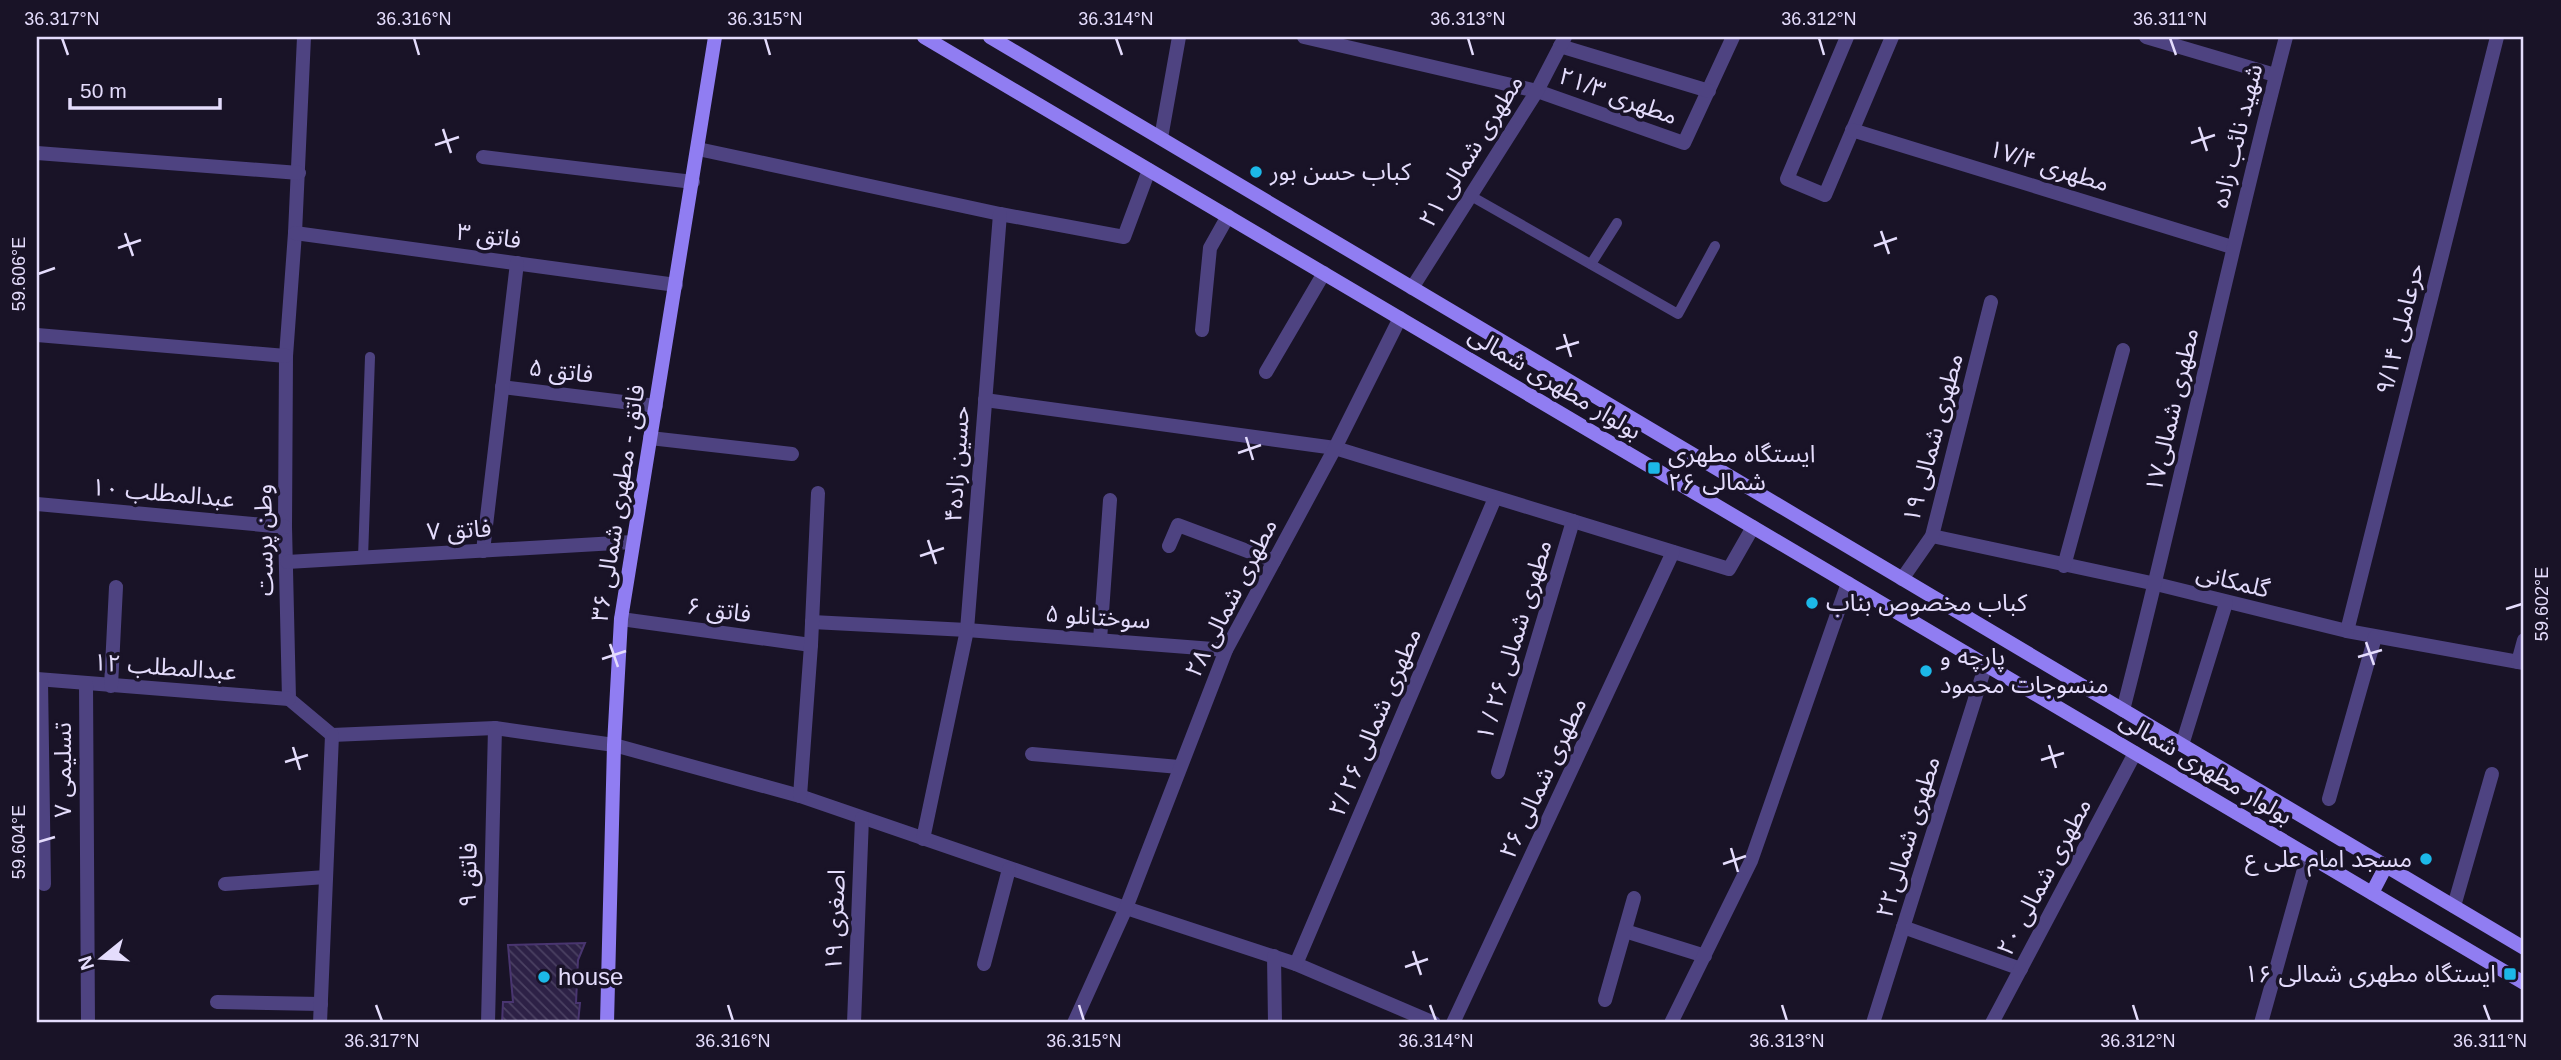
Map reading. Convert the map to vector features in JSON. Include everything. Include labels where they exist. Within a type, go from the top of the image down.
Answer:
[{"type":"main road","name":"فاتق - مطهری شمالی ۳۶","points":[[607,1023],[614,745],[621,619],[715,37]]},
{"type":"main road","name":"بولوار مطهری شمالی","points":[[924,37],[948,43],[1149,170],[2524,983]]},
{"type":"main road","name":"بولوار مطهری شمالی","points":[[990,37],[2524,948]]},
{"type":"main road","points":[[2372,893],[2386,866]]},
{"type":"street","name":"وطن پرست","points":[[289,699],[288,562],[285,527],[286,356],[299,173],[304,37]]},
{"type":"street","points":[[1161,138],[1178,37]]},
{"type":"street","name":"مطهری ۲۱/۳","points":[[1304,37],[1537,91],[1685,144],[1709,91]]},
{"type":"street","points":[[1562,41],[1709,91],[1733,37]]},
{"type":"street","points":[[1847,37],[1787,178],[1825,195],[1892,37]]},
{"type":"street","points":[[2146,37],[2275,75]]},
{"type":"street","name":"شهید نائب زاده","points":[[2232,247],[2286,37]]},
{"type":"street","name":"حرعاملی ۹/۱۴","points":[[2347,631],[2497,37]]},
{"type":"street","name":"مطهری شمالی ۲۱","points":[[1412,288],[1537,91],[1562,41]]},
{"type":"street","name":"مطهری ۱۷/۴","points":[[1852,130],[2232,247]]},
{"type":"street","points":[[698,149],[1000,214],[1124,237],[1149,170]]},
{"type":"street","points":[[37,153],[299,173]]},
{"type":"street","points":[[482,157],[693,182]]},
{"type":"street","name":"حسین زاده۴","points":[[923,839],[967,630],[1000,214]]},
{"type":"street","points":[[1202,330],[1210,248],[1228,216]]},
{"type":"street","name":"فاتق ۳","points":[[295,233],[676,285]]},
{"type":"street","name":"مطهری شمالی۱۷","points":[[2123,710],[2155,584],[2232,247]]},
{"type":"street","points":[[483,551],[517,263]]},
{"type":"street","points":[[1266,372],[1324,274]]},
{"type":"street","name":"مطهری شمالی ۱۹","points":[[1902,579],[1932,536],[1991,302]]},
{"type":"street","name":"مطهری شمالی ۲۸","points":[[1074,1023],[1126,908],[1226,650],[1335,448],[1400,318]]},
{"type":"street","points":[[37,335],[286,356]]},
{"type":"street","points":[[2064,566],[2123,350]]},
{"type":"street","name":"فاتق ۵","points":[[502,387],[656,406]]},
{"type":"street","points":[[985,400],[1335,448],[1729,569],[1753,527]]},
{"type":"street","points":[[650,438],[792,454]]},
{"type":"street","points":[[800,796],[818,493]]},
{"type":"street","name":"مطهری شمالی ۲۶ /۲","points":[[1296,964],[1495,498]]},
{"type":"street","points":[[1100,640],[1110,500]]},
{"type":"street","name":"عبدالمطلب ۱۰","points":[[37,504],[285,527]]},
{"type":"street","name":"مطهری شمالی ۲۶ / ۱","points":[[1498,772],[1573,522]]},
{"type":"street","points":[[1169,546],[1178,525],[1274,561]]},
{"type":"street","name":"گلمکانی","points":[[1932,536],[2155,584],[2347,631],[2521,663]]},
{"type":"street","name":"فاتق ۷","points":[[288,562],[633,542]]},
{"type":"street","name":"مطهری شمالی ۲۶","points":[[1453,1023],[1673,552]]},
{"type":"street","points":[[1671,1023],[1751,861],[1847,583]]},
{"type":"street","points":[[111,686],[116,587]]},
{"type":"street","points":[[2182,745],[2226,603]]},
{"type":"street","name":"فاتق ۶","points":[[621,619],[811,645]]},
{"type":"street","name":"سوختانلو ۵","points":[[812,622],[967,630],[1226,650]]},
{"type":"street","points":[[2329,799],[2375,637]]},
{"type":"street","points":[[2521,663],[2524,640]]},
{"type":"street","name":"مطهری شمالی۲۲","points":[[1873,1023],[1986,664]]},
{"type":"street","points":[[39,680],[44,884]]},
{"type":"street","name":"عبدالمطلب ۱۲","points":[[39,680],[289,699]]},
{"type":"street","name":"تسلیمی ۷","points":[[86,684],[88,1023]]},
{"type":"street","points":[[289,699],[332,735],[495,727],[614,745],[800,796],[1009,869],[1274,956],[1434,1023]]},
{"type":"street","name":"فاتق ۹","points":[[488,1023],[495,727]]},
{"type":"street","points":[[320,1023],[332,735]]},
{"type":"street","name":"مطهری شمالی ۲۰","points":[[1992,1023],[2135,753]]},
{"type":"street","points":[[1032,754],[1179,767]]},
{"type":"street","points":[[2454,906],[2492,774]]},
{"type":"street","name":"اصغری ۱۹","points":[[854,1023],[862,818]]},
{"type":"street","points":[[2261,1023],[2308,855]]},
{"type":"street","points":[[984,964],[1009,869]]},
{"type":"street","points":[[225,884],[326,877]]},
{"type":"street","points":[[1605,1000],[1633,898]]},
{"type":"street","points":[[1903,927],[2021,969]]},
{"type":"street","points":[[1625,931],[1705,956]]},
{"type":"street","points":[[1274,956],[1275,1023]]},
{"type":"street","points":[[217,1002],[321,1004]]},
{"type":"lane","points":[[1471,196],[1678,314],[1715,246]]},
{"type":"lane","points":[[1591,264],[1617,223]]},
{"type":"lane","points":[[363,558],[370,357]]},
{"type":"building","points":[[585,943],[578,960],[578,1023],[502,1023],[503,1002],[513,1002],[508,945]]},
{"type":"place","name":"كباب حسن بور","points":[[1256,172]]},
{"type":"place","name":"ایستگاه مطهری شمالی ۲۶","points":[[1654,468]]},
{"type":"place","name":"كباب مخصوص بناب","points":[[1812,603]]},
{"type":"place","name":"پارچه و منسوجات محمود","points":[[1926,671]]},
{"type":"place","name":"مسجد امام علی ع","points":[[2426,859]]},
{"type":"place","name":"ایستگاه مطهری شمالی ۱۶","points":[[2510,974]]},
{"type":"place","name":"house","points":[[544,977]]}]
